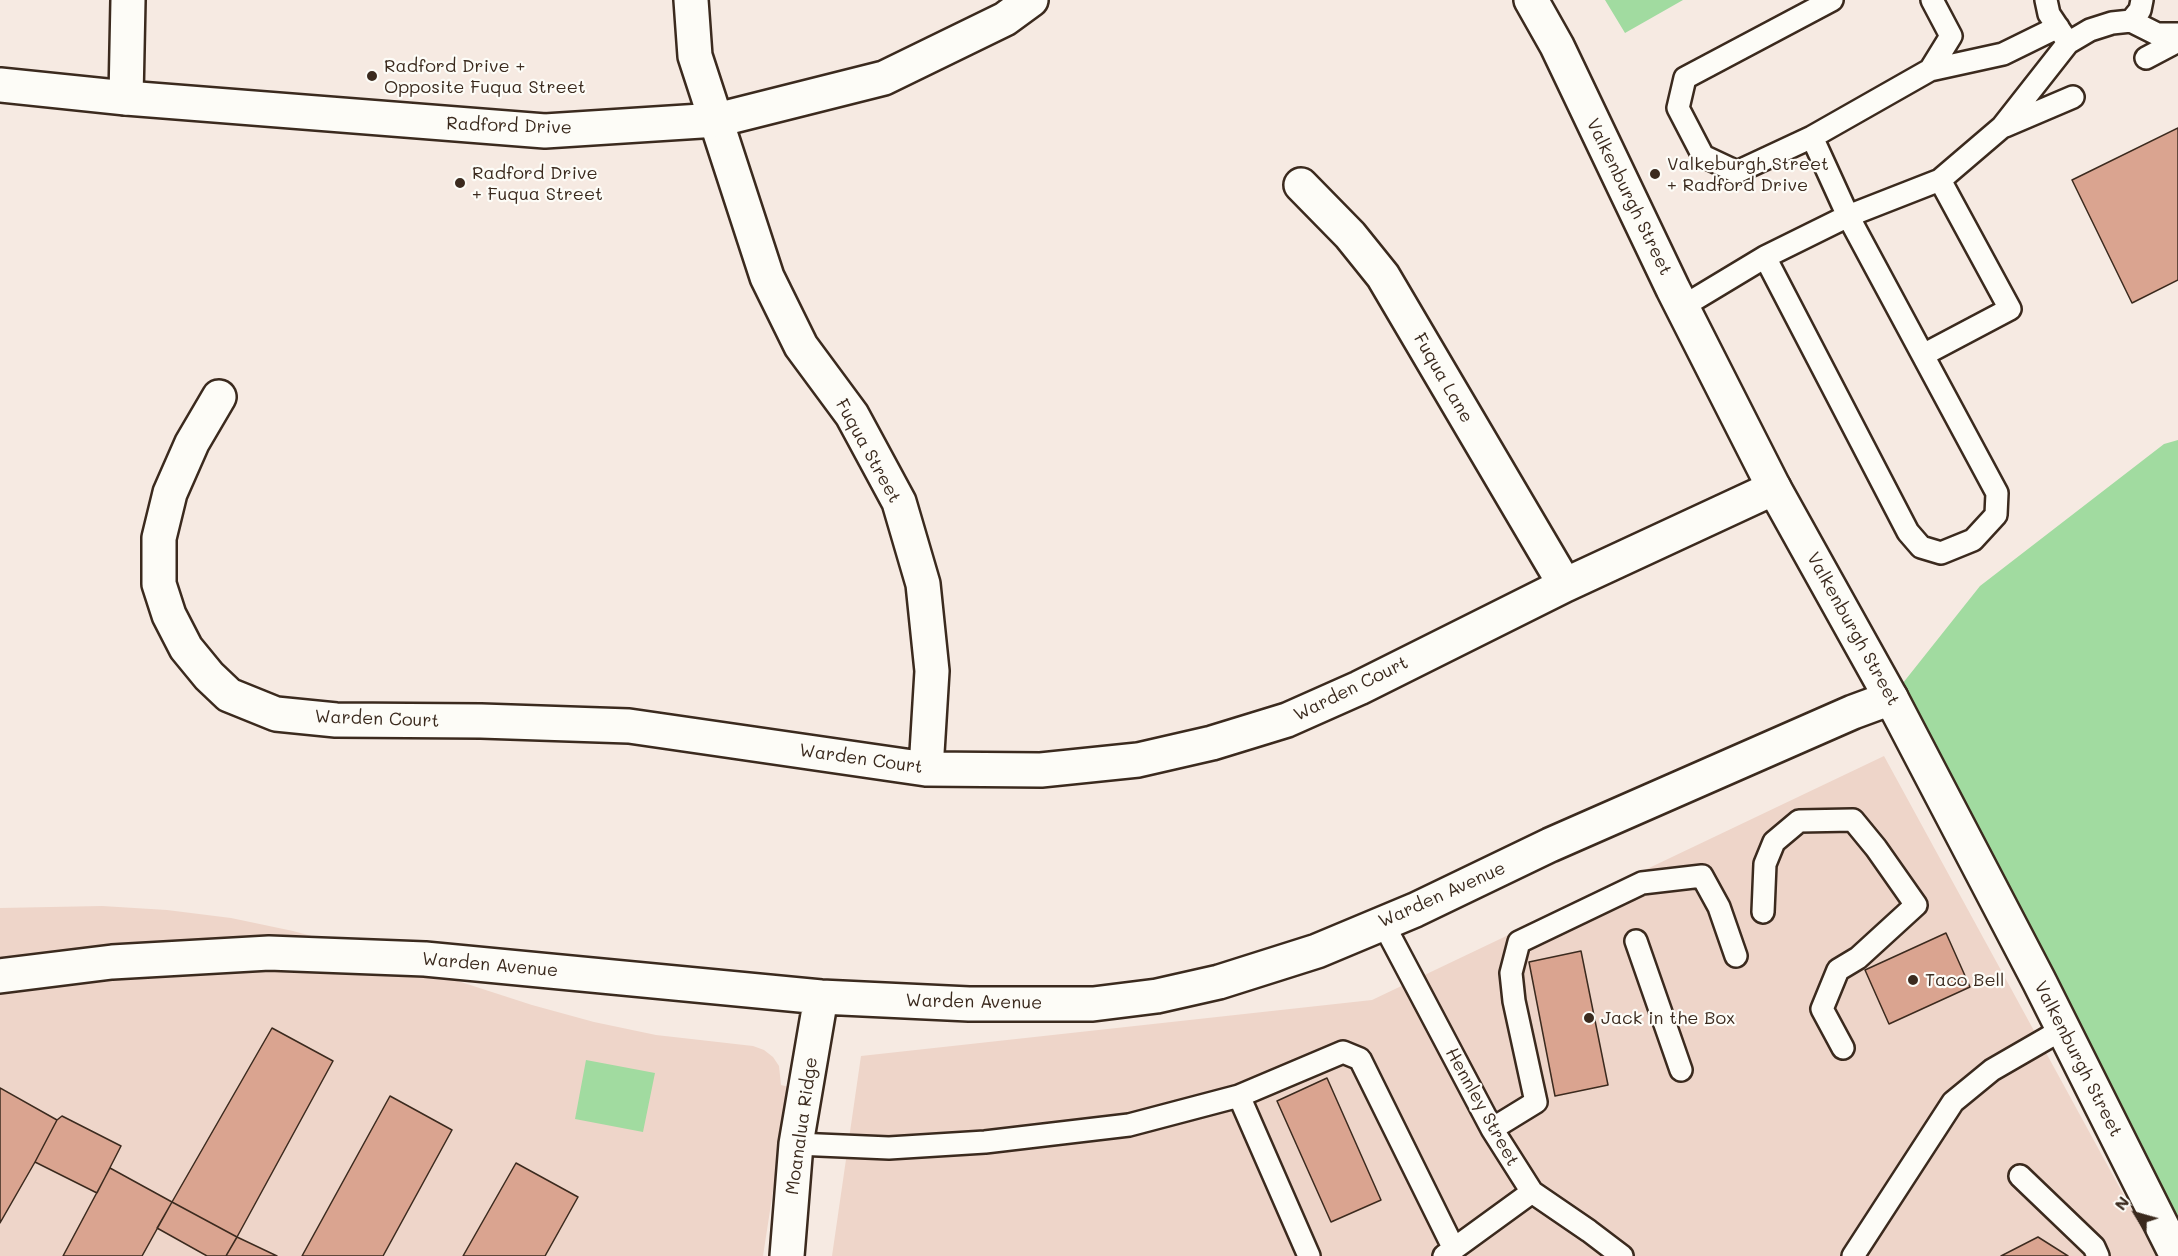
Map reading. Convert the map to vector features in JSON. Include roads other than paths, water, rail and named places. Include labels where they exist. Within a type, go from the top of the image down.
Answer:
[{"type":"street","points":[[126,98],[128,0]]},
{"type":"street","name":"Fuqua Street","points":[[691,0],[695,56],[767,277],[801,346],[852,415],[899,502],[923,584],[932,671],[927,769]]},
{"type":"street","name":"Radford Drive","points":[[0,85],[126,98],[546,131],[717,120],[884,78],[1005,20],[1031,0]]},
{"type":"street","name":"Valkenburgh Street","points":[[1531,0],[1557,46],[1682,307],[1774,488],[1891,698],[2063,1029],[2177,1256]]},
{"type":"street","name":"Fuqua Lane","points":[[1301,185],[1350,235],[1383,276],[1564,585]]},
{"type":"street","name":"Warden Court","points":[[219,397],[192,442],[170,493],[159,538],[159,584],[169,615],[186,648],[209,676],[229,695],[276,714],[336,720],[481,721],[629,726],[927,769],[1041,770],[1138,760],[1212,743],[1297,716],[1359,688],[1564,585],[1774,488]]},
{"type":"street","name":"Warden Avenue","points":[[0,975],[112,962],[269,953],[425,959],[821,997],[969,1004],[1093,1004],[1156,996],[1219,982],[1317,951],[1415,910],[1550,845],[1853,712],[1891,698]]},
{"type":"street","name":"Moanalua Ridge","points":[[787,1256],[796,1144],[821,997]]},
{"type":"lane","points":[[1832,0],[1685,78],[1678,108],[1704,156],[1737,172],[1812,137],[1930,70],[2003,54],[2063,35],[2112,23],[2131,21],[2157,34],[2178,34]]},
{"type":"lane","points":[[1930,70],[1951,36],[1932,0]]},
{"type":"lane","points":[[2046,0],[2049,14],[2063,35]]},
{"type":"lane","points":[[2131,21],[2140,10],[2142,0]]},
{"type":"lane","points":[[1682,307],[1765,257],[1848,216],[1940,180],[2002,127],[2063,35]]},
{"type":"lane","points":[[2146,58],[2178,41]]},
{"type":"lane","points":[[2002,127],[2073,97]]},
{"type":"lane","points":[[1765,257],[1908,532],[1921,547],[1941,553],[1972,540],[1995,515],[1997,494],[1848,216],[1812,137]]},
{"type":"lane","points":[[1923,355],[2010,309],[1940,180]]},
{"type":"lane","points":[[1763,912],[1765,864],[1774,842],[1799,821],[1853,820],[1876,848],[1916,905],[1858,958],[1839,970],[1822,1009],[1843,1048]]},
{"type":"lane","points":[[1492,1129],[1536,1102],[1514,1000],[1512,973],[1519,942],[1642,883],[1702,876],[1719,907],[1736,956]]},
{"type":"lane","name":"Hennley Street","points":[[1383,922],[1492,1129],[1532,1192],[1622,1256]]},
{"type":"lane","points":[[1636,941],[1681,1070]]},
{"type":"lane","points":[[1853,1256],[1953,1102],[1992,1070],[2063,1029]]},
{"type":"lane","points":[[796,1144],[889,1148],[985,1143],[1129,1125],[1239,1096],[1343,1052],[1360,1059],[1449,1252],[1532,1192]]},
{"type":"lane","points":[[1239,1096],[1309,1256]]},
{"type":"lane","points":[[2020,1176],[2094,1247],[2098,1256]]},
{"type":"place","name":"Radford Drive + Opposite Fuqua Street","points":[[372,76]]},
{"type":"place","name":"Valkeburgh Street + Radford Drive","points":[[1655,174]]},
{"type":"place","name":"Radford Drive + Fuqua Street","points":[[460,183]]},
{"type":"place","name":"Taco Bell","points":[[1913,980]]},
{"type":"place","name":"Jack in the Box","points":[[1589,1018]]}]
